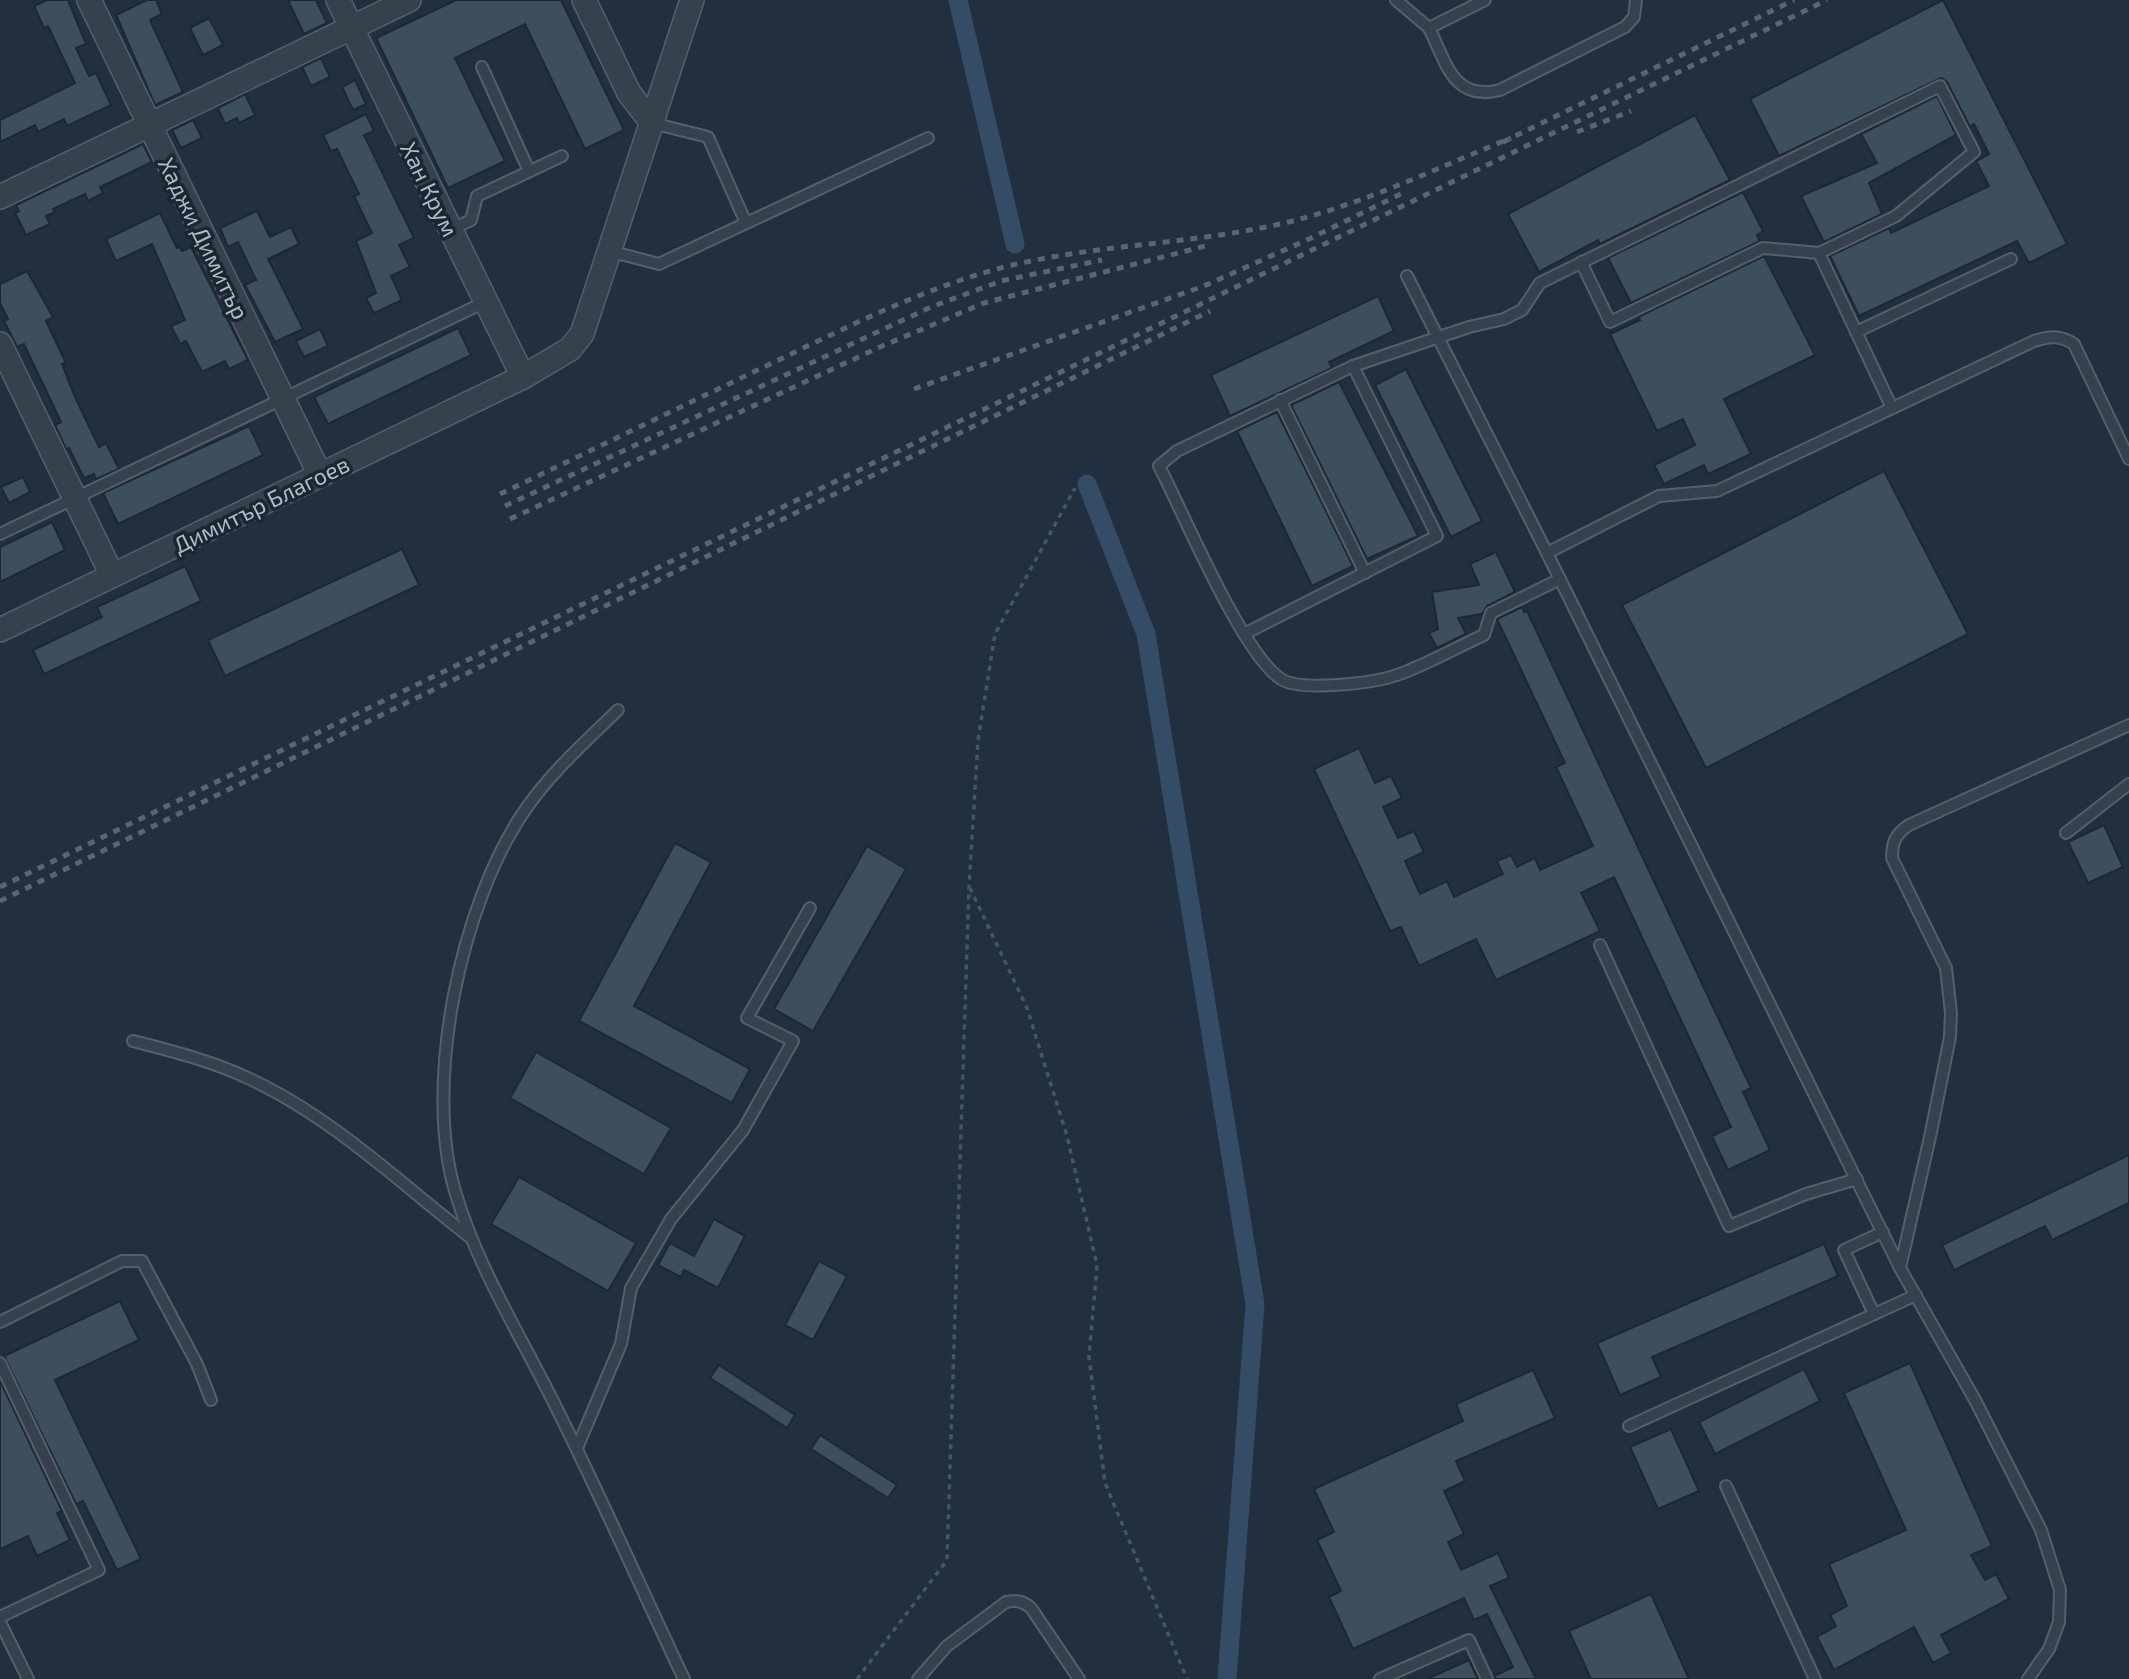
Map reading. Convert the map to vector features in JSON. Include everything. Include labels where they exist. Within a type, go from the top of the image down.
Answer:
[{"type":"street","name":"Хаджи Димитър","points":[[89,0],[320,475]]},
{"type":"street","name":"Хан Крум","points":[[338,0],[523,377]]},
{"type":"street","points":[[0,197],[409,0]]},
{"type":"street","points":[[584,0],[629,93],[652,123]]},
{"type":"street","name":"Димитър Благоев","points":[[0,630],[523,377],[570,349],[582,334],[692,0]]},
{"type":"street","points":[[0,344],[112,576]]},
{"type":"lane","points":[[1396,0],[1429,28],[1461,86],[1473,93],[1485,94],[1500,90],[1625,27],[1634,17],[1636,0]]},
{"type":"lane","points":[[1429,28],[1485,0]]},
{"type":"lane","points":[[482,67],[529,172]]},
{"type":"lane","points":[[1560,579],[1491,613],[1484,635],[1395,676],[1299,685],[1281,679],[1264,662],[1244,634],[1159,466],[1177,451],[1353,366],[1504,319],[1522,310],[1540,283],[1581,262],[1940,86],[1974,152],[1896,216],[1819,253],[1763,247],[1610,322],[1581,262]]},
{"type":"lane","points":[[652,123],[708,137],[746,223]]},
{"type":"lane","points":[[609,251],[659,264],[928,138]]},
{"type":"lane","points":[[450,230],[471,220],[477,197],[562,156]]},
{"type":"lane","points":[[1819,253],[1892,408]]},
{"type":"lane","points":[[1856,332],[2011,259]]},
{"type":"lane","points":[[1407,276],[1547,552],[1900,1268],[1975,1399],[2041,1530],[2060,1590],[2059,1622],[2049,1649],[2028,1679]]},
{"type":"lane","points":[[0,534],[485,302]]},
{"type":"lane","points":[[1547,552],[1659,496],[1717,491],[2035,341],[2051,336],[2064,337],[2074,344],[2129,459]]},
{"type":"lane","points":[[1244,634],[1437,536],[1353,366]]},
{"type":"lane","points":[[1280,400],[1365,573]]},
{"type":"lane","points":[[618,710],[565,761],[524,812],[495,863],[474,915],[450,1021],[443,1090],[454,1189],[472,1238],[577,1448],[684,1679]]},
{"type":"lane","points":[[1900,1268],[1930,1138],[1951,1013],[1946,968],[1892,858],[1897,834],[1909,825],[2129,725]]},
{"type":"lane","points":[[2066,833],[2129,784]]},
{"type":"lane","points":[[577,1448],[621,1343],[631,1288],[671,1219],[743,1130],[793,1041],[747,1018],[810,908]]},
{"type":"lane","points":[[1600,945],[1729,1226],[1805,1194],[1857,1179]]},
{"type":"lane","points":[[133,1041],[197,1058],[239,1075],[297,1105],[348,1140],[472,1238]]},
{"type":"lane","points":[[1874,1314],[1844,1250],[1883,1232]]},
{"type":"lane","points":[[0,1322],[122,1261],[142,1261],[197,1364],[211,1401]]},
{"type":"lane","points":[[1629,1426],[1916,1295]]},
{"type":"lane","points":[[0,1363],[100,1570],[0,1620],[28,1679]]},
{"type":"lane","points":[[1726,1486],[1815,1679]]},
{"type":"lane","points":[[918,1679],[947,1646],[1006,1602],[1014,1600],[1023,1601],[1031,1608],[1080,1679]]},
{"type":"lane","points":[[1380,1679],[1469,1640],[1487,1679]]},
{"type":"path","points":[[857,1679],[947,1560],[969,887],[978,740],[995,634],[1075,488]]},
{"type":"path","points":[[969,887],[1027,1008],[1067,1136],[1097,1265],[1089,1357],[1105,1483],[1187,1679]]},
{"type":"building","points":[[47,0],[68,0],[86,44],[76,48],[89,76],[96,73],[111,105],[67,126],[64,119],[38,132],[35,125],[0,142],[0,120],[75,83],[48,26],[44,28],[34,6]]},
{"type":"building","points":[[147,0],[156,0],[162,14],[150,20],[183,92],[155,105],[116,15]]},
{"type":"building","points":[[288,0],[316,0],[327,23],[304,34]]},
{"type":"building","points":[[456,0],[561,0],[624,130],[585,149],[525,24],[455,58],[505,161],[448,188],[376,38]]},
{"type":"building","points":[[1943,0],[2067,244],[2029,263],[2017,241],[1859,316],[1830,256],[1889,228],[1891,233],[1989,186],[1976,161],[1989,154],[1974,124],[1970,127],[1947,82],[1941,78],[1779,156],[1750,99]]},
{"type":"building","points":[[209,18],[223,45],[203,55],[190,28]]},
{"type":"building","points":[[321,58],[330,77],[311,86],[302,67]]},
{"type":"building","points":[[355,80],[366,104],[353,110],[342,87]]},
{"type":"building","points":[[245,94],[255,115],[239,123],[237,118],[225,124],[218,108]]},
{"type":"building","points":[[1937,96],[1956,135],[1869,183],[1882,214],[1824,242],[1801,196],[1877,163],[1861,134]]},
{"type":"building","points":[[366,114],[374,131],[364,135],[414,238],[399,245],[410,267],[391,276],[402,300],[374,313],[366,298],[376,293],[356,241],[372,233],[354,196],[359,194],[337,149],[331,151],[323,135]]},
{"type":"building","points":[[1695,115],[1730,180],[1600,244],[1598,240],[1539,272],[1508,214]]},
{"type":"building","points":[[193,120],[202,138],[181,148],[172,130]]},
{"type":"building","points":[[143,144],[152,162],[100,187],[103,193],[88,201],[85,194],[53,209],[55,212],[46,216],[50,224],[26,235],[15,213],[19,211],[16,205]]},
{"type":"building","points":[[1743,192],[1763,231],[1757,235],[1760,241],[1631,303],[1608,258]]},
{"type":"building","points":[[257,211],[270,237],[291,227],[299,244],[268,259],[303,329],[275,342],[245,285],[256,280],[238,242],[228,247],[220,228]]},
{"type":"building","points":[[160,213],[177,248],[180,247],[182,251],[191,247],[248,360],[229,369],[225,361],[202,372],[186,341],[180,344],[171,326],[185,320],[152,244],[116,261],[106,239]]},
{"type":"building","points":[[1764,256],[1815,355],[1724,399],[1751,454],[1708,474],[1704,465],[1664,484],[1654,465],[1695,445],[1683,419],[1657,431],[1610,334],[1640,320],[1638,317]]},
{"type":"building","points":[[27,271],[53,317],[46,321],[66,363],[62,364],[75,397],[99,447],[106,443],[119,469],[96,479],[94,474],[84,478],[69,448],[66,449],[55,425],[61,422],[24,344],[17,347],[4,321],[8,319],[0,303],[0,284]]},
{"type":"building","points":[[1378,296],[1394,331],[1329,362],[1332,368],[1230,416],[1211,375]]},
{"type":"building","points":[[458,328],[471,355],[328,424],[314,397]]},
{"type":"building","points":[[320,329],[328,346],[304,357],[296,341]]},
{"type":"building","points":[[1406,369],[1482,521],[1451,537],[1375,385]]},
{"type":"building","points":[[1339,382],[1418,536],[1367,559],[1291,405]]},
{"type":"building","points":[[1277,412],[1353,566],[1312,586],[1237,431]]},
{"type":"building","points":[[249,426],[263,455],[118,524],[103,493]]},
{"type":"building","points":[[1884,471],[1968,634],[1706,768],[1622,605]]},
{"type":"building","points":[[23,477],[30,492],[9,503],[1,487]]},
{"type":"building","points":[[52,522],[65,550],[0,582],[0,547]]},
{"type":"building","points":[[402,549],[419,585],[225,676],[208,640]]},
{"type":"building","points":[[1496,552],[1515,592],[1487,606],[1482,614],[1458,618],[1466,634],[1437,648],[1429,633],[1438,629],[1432,592],[1479,585],[1470,564]]},
{"type":"building","points":[[185,566],[201,601],[44,674],[33,650],[102,617],[97,607]]},
{"type":"building","points":[[1522,607],[1524,612],[1527,611],[1751,1088],[1743,1092],[1770,1150],[1728,1170],[1712,1136],[1731,1127],[1614,877],[1581,893],[1600,931],[1496,980],[1476,939],[1419,966],[1401,927],[1390,931],[1314,769],[1359,748],[1375,783],[1391,776],[1402,798],[1383,807],[1398,838],[1414,831],[1424,852],[1405,861],[1420,894],[1447,881],[1454,897],[1503,874],[1497,861],[1511,855],[1517,867],[1535,858],[1540,870],[1593,846],[1556,767],[1565,763],[1497,619]]},
{"type":"building","points":[[2104,825],[2123,867],[2088,883],[2068,842]]},
{"type":"building","points":[[675,843],[711,862],[634,1006],[750,1069],[732,1103],[579,1021]]},
{"type":"building","points":[[867,846],[906,869],[813,1031],[774,1009]]},
{"type":"building","points":[[536,1052],[671,1128],[644,1174],[510,1098]]},
{"type":"building","points":[[2129,1155],[2129,1203],[2052,1240],[2045,1226],[1954,1270],[1942,1245]]},
{"type":"building","points":[[519,1177],[636,1243],[608,1291],[491,1224]]},
{"type":"building","points":[[714,1219],[745,1236],[718,1288],[684,1270],[681,1277],[658,1265],[670,1243],[694,1256]]},
{"type":"building","points":[[1824,1244],[1838,1276],[1652,1357],[1661,1377],[1620,1395],[1597,1343]]},
{"type":"building","points":[[819,1261],[847,1276],[813,1340],[785,1325]]},
{"type":"building","points":[[120,1301],[139,1340],[55,1380],[141,1559],[117,1570],[83,1501],[76,1504],[4,1356]]},
{"type":"building","points":[[1910,1363],[1992,1546],[1971,1555],[1985,1580],[1996,1574],[2009,1599],[1941,1635],[1951,1653],[1933,1663],[1914,1627],[1834,1670],[1817,1637],[1836,1626],[1830,1615],[1847,1606],[1829,1564],[1906,1530],[1844,1393]]},
{"type":"building","points":[[719,1365],[795,1415],[787,1428],[710,1378]]},
{"type":"building","points":[[1804,1369],[1820,1401],[1715,1454],[1699,1422]]},
{"type":"building","points":[[1533,1370],[1555,1418],[1456,1461],[1465,1481],[1444,1491],[1464,1534],[1448,1542],[1461,1570],[1498,1553],[1509,1578],[1490,1586],[1536,1679],[1495,1679],[1494,1676],[1513,1667],[1487,1614],[1474,1620],[1464,1598],[1353,1649],[1329,1597],[1341,1591],[1317,1540],[1334,1532],[1314,1489],[1463,1421],[1456,1404]]},
{"type":"building","points":[[0,1381],[62,1511],[57,1513],[70,1540],[37,1556],[28,1536],[0,1549]]},
{"type":"building","points":[[1671,1429],[1699,1491],[1658,1509],[1630,1447]]},
{"type":"building","points":[[820,1435],[897,1485],[888,1498],[811,1449]]},
{"type":"building","points":[[1651,1594],[1689,1679],[1591,1679],[1569,1631]]},
{"type":"building","points":[[1469,1660],[1478,1679],[1427,1679]]},
{"type":"waterway","points":[[958,0],[1015,244]]},
{"type":"waterway","points":[[1087,484],[1146,634],[1255,1304],[1227,1679]]},
{"type":"railway","points":[[1503,142],[1794,0]]},
{"type":"railway","points":[[0,887],[1827,0]]},
{"type":"railway","points":[[1577,132],[1631,111]]},
{"type":"railway","points":[[500,494],[844,328],[955,282],[1051,257],[1227,234],[1293,221],[1357,201],[1511,138]]},
{"type":"railway","points":[[914,389],[1204,286],[1407,191]]},
{"type":"railway","points":[[510,519],[880,347],[984,303],[1209,245]]},
{"type":"railway","points":[[505,506],[931,307],[1001,281],[1102,260]]},
{"type":"railway","points":[[0,901],[1210,311]]}]
